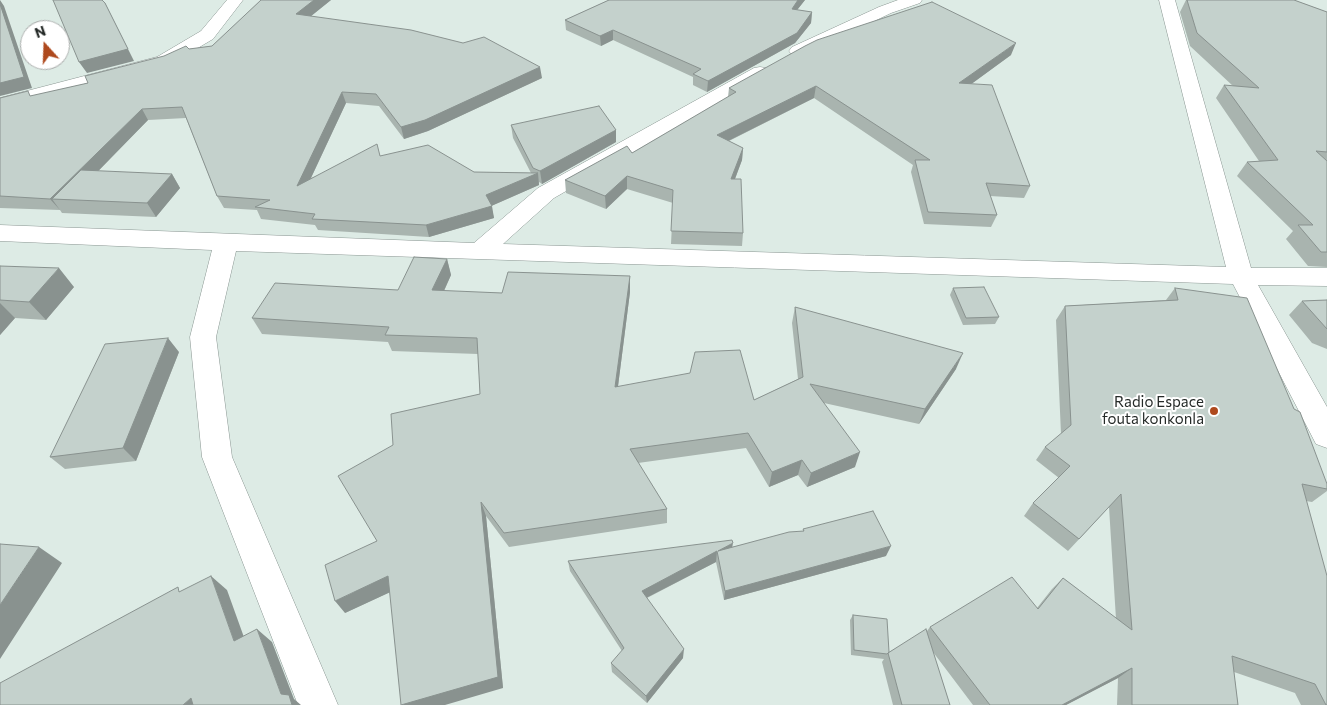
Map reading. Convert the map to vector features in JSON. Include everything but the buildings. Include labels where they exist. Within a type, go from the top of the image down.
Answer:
[{"type":"street","points":[[0,104],[162,61],[207,35],[235,0]]},
{"type":"street","points":[[480,251],[546,193],[796,52],[885,10],[914,0]]},
{"type":"street","points":[[1167,0],[1241,276],[1327,435]]},
{"type":"street","points":[[0,233],[226,243],[1241,276],[1327,277]]},
{"type":"street","points":[[226,243],[203,337],[218,457],[318,705]]},
{"type":"place","name":"Radio Espace fouta konkonla","points":[[1214,411]]}]
